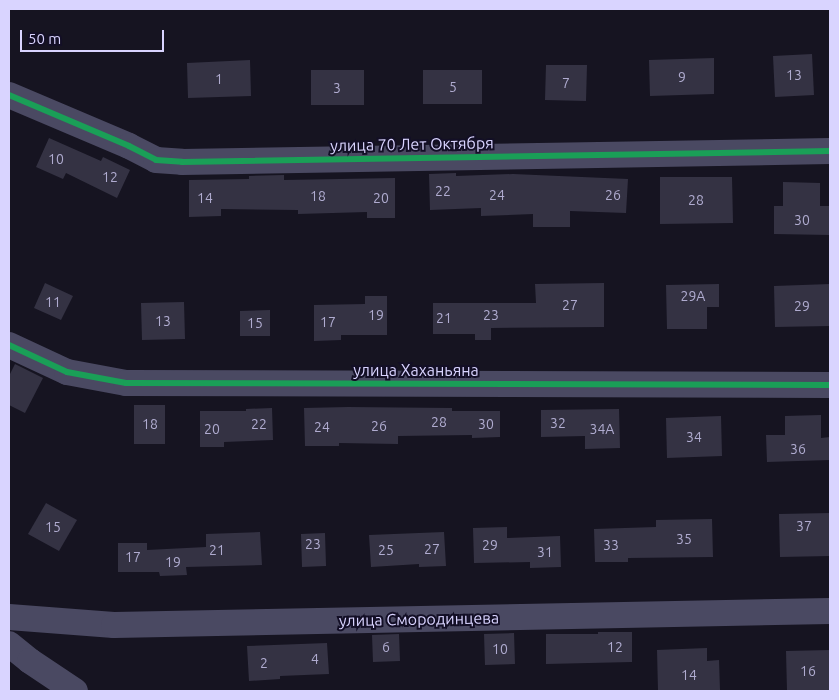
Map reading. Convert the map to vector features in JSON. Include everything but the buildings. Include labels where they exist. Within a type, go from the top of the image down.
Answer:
[{"type":"street","name":"улица 70 Лет Октября","points":[[9,95],[129,146],[156,160],[164,161],[830,151]]},
{"type":"street","name":"улица Хаханьяна","points":[[9,345],[67,372],[126,383],[830,385]]},
{"type":"street","name":"улица Смородинцева","points":[[9,617],[114,625],[830,611]]},
{"type":"street","points":[[9,644],[30,661],[75,691]]},
{"type":"cycle path","points":[[9,95],[129,146],[156,160],[182,162],[830,151]]},
{"type":"cycle path","points":[[9,345],[67,372],[126,383],[830,385]]}]
